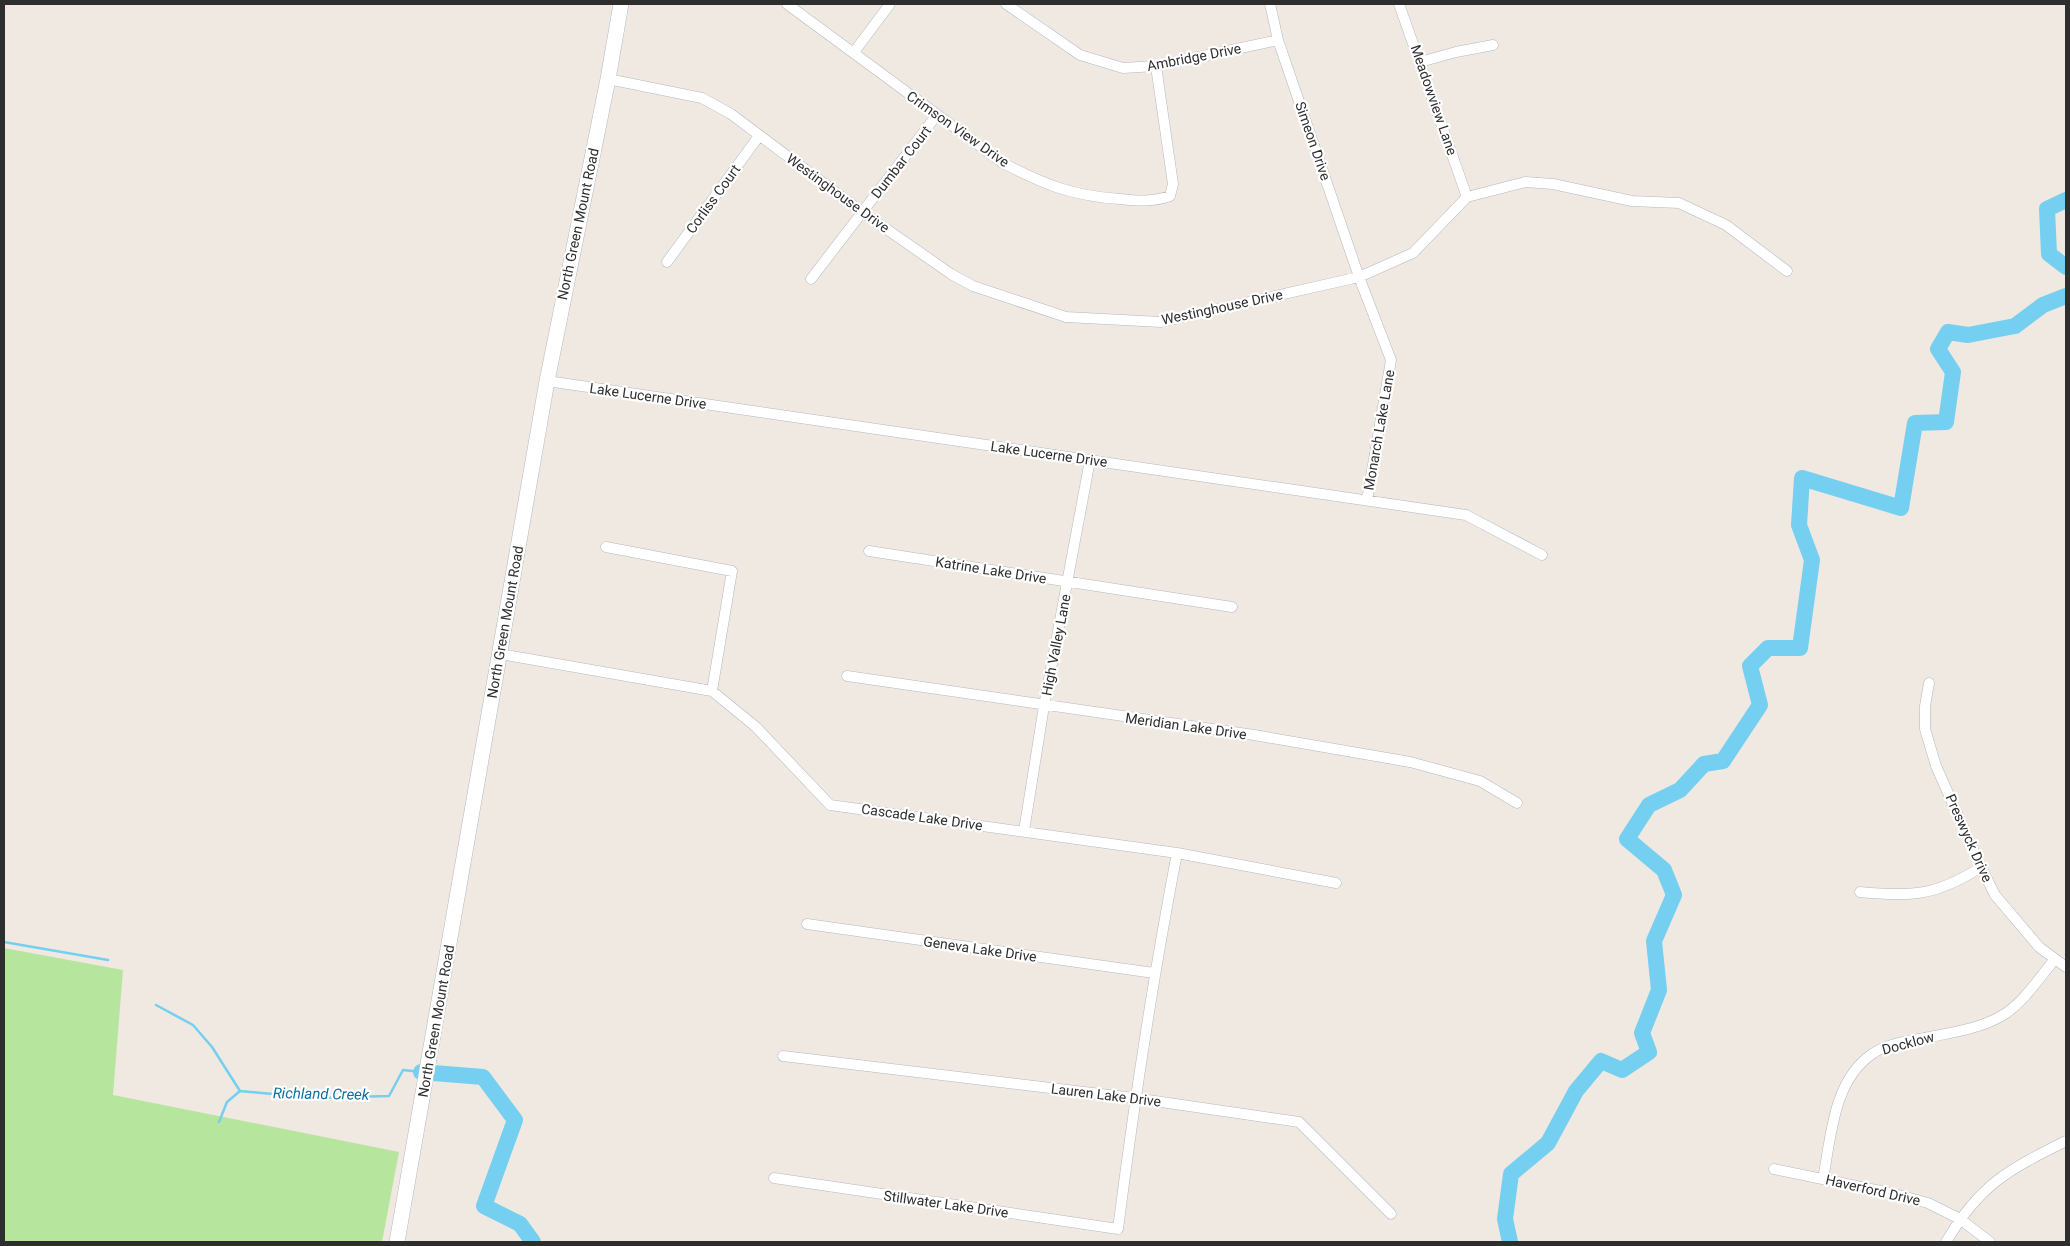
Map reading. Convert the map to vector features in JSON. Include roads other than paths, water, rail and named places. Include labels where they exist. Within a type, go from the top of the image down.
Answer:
[{"type":"street","name":"North Green Mount Road","points":[[397,1242],[547,381],[608,79],[621,4]]},
{"type":"street","name":"Crimson View Drive","points":[[787,4],[854,52],[936,116],[1003,163],[1039,182],[1063,190],[1097,197],[1154,201],[1170,196],[1173,184],[1156,66]]},
{"type":"street","points":[[854,52],[890,4]]},
{"type":"street","name":"Ambridge Drive","points":[[1006,4],[1080,55],[1122,68],[1156,66],[1278,40]]},
{"type":"street","name":"Simeon Drive","points":[[1270,4],[1278,40],[1359,276]]},
{"type":"street","name":"Meadowview Lane","points":[[1399,4],[1467,197]]},
{"type":"street","points":[[1420,62],[1456,52],[1493,45]]},
{"type":"street","name":"Westinghouse Drive","points":[[608,79],[702,98],[731,114],[862,212],[951,274],[973,286],[1066,317],[1161,322],[1359,276],[1413,253],[1467,197]]},
{"type":"street","name":"Dumbar Court","points":[[811,279],[936,116]]},
{"type":"street","name":"Corliss Court","points":[[667,262],[759,136]]},
{"type":"street","points":[[1467,197],[1525,182],[1553,184],[1632,201],[1679,203],[1726,225],[1787,271]]},
{"type":"street","name":"Monarch Lake Lane","points":[[1359,276],[1391,360],[1367,500]]},
{"type":"street","name":"Lake Lucerne Drive","points":[[547,381],[1466,515],[1542,555]]},
{"type":"street","name":"High Valley Lane","points":[[1024,831],[1044,706],[1069,582],[1090,460]]},
{"type":"street","points":[[606,547],[732,571],[712,691]]},
{"type":"street","name":"Katrine Lake Drive","points":[[869,551],[1232,607]]},
{"type":"street","name":"Cascade Lake Drive","points":[[500,654],[712,691],[756,727],[830,805],[1177,853],[1336,883]]},
{"type":"street","name":"Meridian Lake Drive","points":[[847,676],[1254,735],[1410,762],[1480,780],[1517,803]]},
{"type":"street","name":"Preswyck Drive","points":[[1930,683],[1925,706],[1925,729],[1936,766],[1994,895],[2039,947],[2066,967]]},
{"type":"street","points":[[1134,1098],[1154,973],[1177,853]]},
{"type":"street","points":[[1860,892],[1896,895],[1926,893],[1959,882],[1981,867]]},
{"type":"street","name":"Geneva Lake Drive","points":[[807,924],[1154,973]]},
{"type":"street","name":"Docklow","points":[[1823,1179],[1834,1117],[1845,1084],[1857,1067],[1873,1053],[1902,1042],[1955,1032],[1988,1022],[2005,1014],[2055,959]]},
{"type":"street","name":"Lauren Lake Drive","points":[[783,1056],[1134,1098],[1300,1122],[1391,1214]]},
{"type":"street","name":"Stillwater Lake Drive","points":[[774,1178],[1118,1229],[1134,1098]]},
{"type":"street","points":[[1946,1242],[1960,1219],[1982,1192],[1994,1181],[2021,1163],[2066,1141]]},
{"type":"street","name":"Haverford Drive","points":[[1774,1169],[1928,1203],[1960,1219],[1990,1242]]},
{"type":"waterway","name":"Richland Creek","points":[[2066,200],[2047,209],[2049,254],[2066,267]]},
{"type":"waterway","name":"Richland Creek","points":[[1510,1242],[1505,1219],[1511,1174],[1548,1143],[1576,1091],[1601,1061],[1622,1070],[1649,1052],[1642,1033],[1659,990],[1654,941],[1674,895],[1664,870],[1627,839],[1649,805],[1680,790],[1704,764],[1723,761],[1760,705],[1750,666],[1768,648],[1800,648],[1812,560],[1799,525],[1802,478],[1901,508],[1915,423],[1946,422],[1953,372],[1938,349],[1948,332],[1968,335],[2015,326],[2043,305],[2066,296]]},
{"type":"waterway","name":"Richland Creek","points":[[4,942],[108,960]]},
{"type":"waterway","name":"Richland Creek","points":[[156,1005],[193,1025],[212,1047],[240,1091]]},
{"type":"waterway","name":"Richland Creek","points":[[240,1091],[316,1098],[389,1096],[403,1070],[421,1072]]},
{"type":"waterway","name":"Richland Creek","points":[[421,1072],[483,1077],[515,1120],[484,1206],[520,1224],[533,1242]]},
{"type":"waterway","points":[[219,1122],[227,1102],[240,1091]]}]
